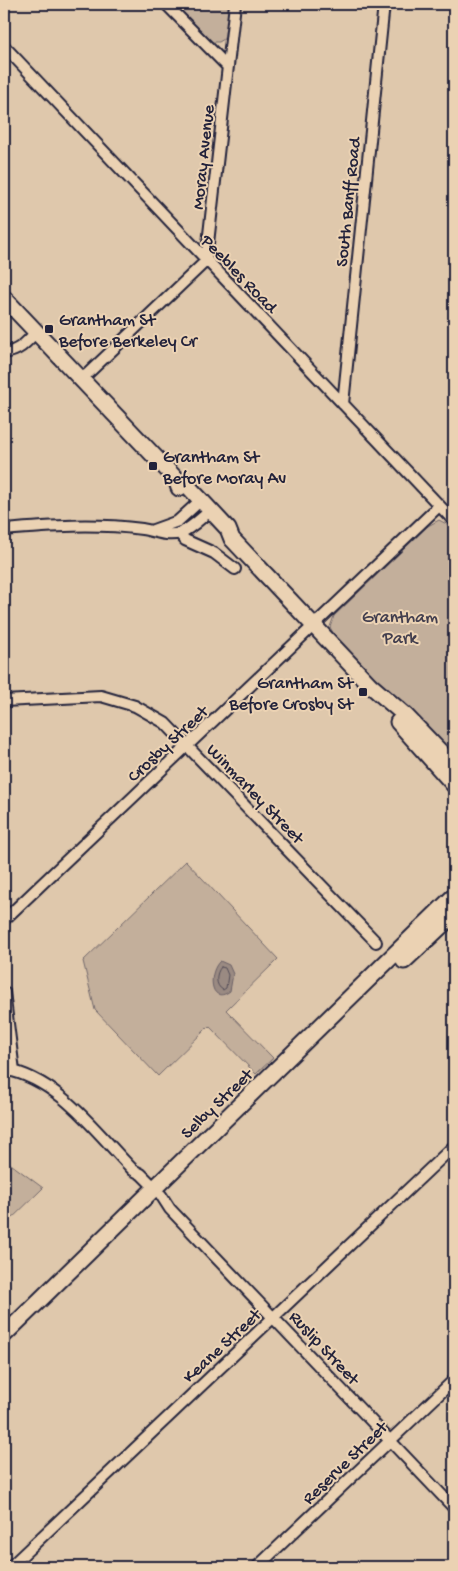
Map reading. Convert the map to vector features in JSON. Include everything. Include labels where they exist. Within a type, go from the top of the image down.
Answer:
[{"type":"main road","points":[[4,298],[176,479],[185,483],[203,508],[228,529],[232,539],[370,685],[399,723],[454,785]]},
{"type":"main road","points":[[370,685],[406,716],[454,766]]},
{"type":"main road","name":"Selby Street","points":[[4,1346],[454,896]]},
{"type":"main road","name":"Selby Street","points":[[4,1335],[454,914]]},
{"type":"street","points":[[166,4],[228,67]]},
{"type":"street","name":"Moray Avenue","points":[[206,262],[235,4]]},
{"type":"street","name":"South Banff Road","points":[[343,404],[384,4]]},
{"type":"street","name":"Peebles Road","points":[[4,46],[438,507],[454,521]]},
{"type":"street","points":[[81,380],[206,262]]},
{"type":"street","points":[[4,353],[13,352],[24,346],[36,332]]},
{"type":"street","name":"Crosby Street","points":[[4,920],[438,507]]},
{"type":"street","points":[[152,530],[178,521],[203,508]]},
{"type":"street","points":[[4,530],[90,524],[152,530],[166,535],[179,534],[203,508]]},
{"type":"street","points":[[179,534],[185,540],[214,553],[235,569]]},
{"type":"street","name":"Winmarley Street","points":[[4,701],[100,696],[143,710],[165,722],[376,942]]},
{"type":"street","points":[[4,992],[14,1071]]},
{"type":"street","name":"Ruslip Street","points":[[4,1069],[39,1081],[63,1098],[132,1170],[136,1178],[170,1208],[454,1508]]},
{"type":"street","name":"Keane Street","points":[[10,1567],[454,1146]]},
{"type":"street","name":"Reserve Street","points":[[257,1567],[454,1380]]},
{"type":"green space","points":[[175,4],[230,4],[224,39],[219,42],[212,42]]},
{"type":"green space","name":"Grantham Park","points":[[439,520],[454,528],[454,760],[334,635],[330,627],[334,616],[428,526]]},
{"type":"green space","points":[[186,861],[278,959],[226,1010],[273,1058],[256,1074],[209,1026],[158,1076],[95,1010],[83,961]]},
{"type":"green space","points":[[4,1159],[43,1188],[4,1226]]},
{"type":"water","points":[[220,961],[229,965],[233,974],[230,991],[223,995],[215,991],[212,980],[213,973]]},
{"type":"place","name":"Grantham St Before Berkeley Cr","points":[[49,329]]},
{"type":"place","name":"Grantham St Before Moray Av","points":[[153,466]]},
{"type":"place","name":"Grantham St Before Crosby St","points":[[363,692]]}]
